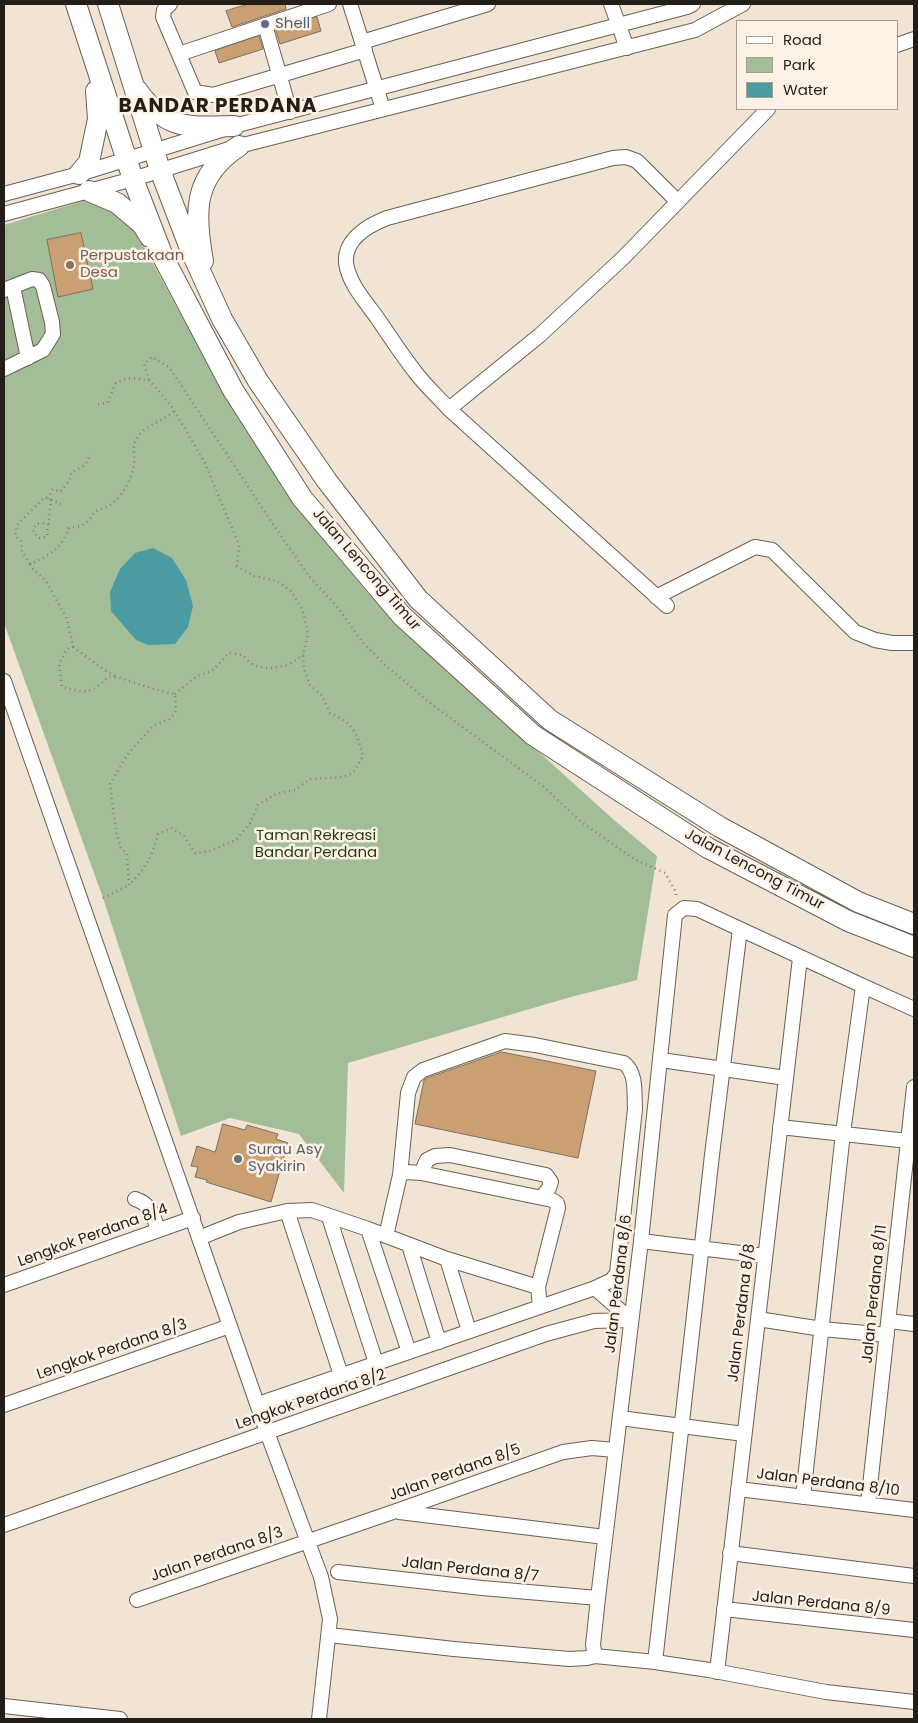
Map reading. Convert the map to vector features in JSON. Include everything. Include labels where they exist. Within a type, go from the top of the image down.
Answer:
[{"type":"highway","name":"Jalan Lencong Timur","points":[[76,4],[133,178],[164,259],[233,390],[302,498],[402,616],[533,735],[708,848],[848,921],[914,947]]},
{"type":"highway","name":"Jalan Lencong Timur","points":[[108,4],[153,151],[190,251],[222,318],[258,381],[316,466],[418,599],[550,720],[720,827],[858,902],[914,924]]},
{"type":"highway","points":[[92,55],[98,119],[84,182],[117,203],[142,224],[164,259]]},
{"type":"highway","points":[[128,68],[134,85],[144,100],[163,117],[174,123],[196,127],[234,126]]},
{"type":"highway","points":[[222,318],[208,283],[203,264],[198,209],[203,183],[208,174],[222,158],[238,146]]},
{"type":"street","points":[[170,4],[164,10],[163,17],[195,92],[213,95],[280,75],[488,4]]},
{"type":"street","points":[[179,54],[329,4]]},
{"type":"street","points":[[350,4],[383,109]]},
{"type":"street","points":[[611,4],[626,48]]},
{"type":"street","points":[[4,214],[84,182],[127,160],[234,126],[693,4]]},
{"type":"street","points":[[4,194],[84,182],[133,178],[238,146],[695,30],[743,4]]},
{"type":"street","points":[[265,25],[290,112]]},
{"type":"street","points":[[898,45],[914,39]]},
{"type":"street","points":[[449,409],[540,335],[623,258],[767,110]]},
{"type":"street","points":[[667,606],[449,409],[416,374],[353,284],[346,262],[353,240],[372,224],[387,218],[613,158],[626,157],[637,161],[678,201]]},
{"type":"street","points":[[4,369],[28,358],[43,350],[53,334],[52,322],[42,286],[39,280],[32,279],[8,288],[28,358]]},
{"type":"street","points":[[656,597],[755,547],[772,550],[856,632],[875,640],[892,643],[914,643]]},
{"type":"street","points":[[4,681],[267,1432],[321,1577],[330,1619],[319,1719]]},
{"type":"street","points":[[675,915],[684,908],[697,909],[914,1009]]},
{"type":"street","name":"Jalan Perdana 8/6","points":[[595,1656],[593,1645],[598,1598],[641,1241],[675,915]]},
{"type":"street","points":[[655,1662],[722,1068],[740,929]]},
{"type":"street","name":"Jalan Perdana 8/8","points":[[717,1672],[800,958]]},
{"type":"street","points":[[803,1497],[862,986]]},
{"type":"street","points":[[258,1404],[595,1288],[612,1280],[618,1273],[635,1109],[632,1074],[629,1067],[624,1063],[535,1045],[505,1041],[422,1070],[414,1077],[408,1093],[400,1175],[386,1236]]},
{"type":"street","points":[[660,1060],[786,1078]]},
{"type":"street","name":"Jalan Perdana 8/11","points":[[868,1504],[909,1168],[908,1141],[914,1087]]},
{"type":"street","points":[[780,1127],[908,1141]]},
{"type":"street","points":[[421,1173],[427,1160],[434,1156],[450,1155],[546,1175],[551,1182],[542,1197]]},
{"type":"street","points":[[400,1175],[406,1172],[421,1173],[542,1197],[557,1203],[558,1208],[538,1287],[540,1306]]},
{"type":"street","points":[[135,1199],[147,1204],[152,1211],[158,1230]]},
{"type":"street","points":[[200,1238],[239,1222],[287,1211],[312,1210],[368,1229],[447,1260],[538,1287]]},
{"type":"street","points":[[287,1211],[342,1375]]},
{"type":"street","points":[[329,1217],[376,1363]]},
{"type":"street","name":"Lengkok Perdana 8/4","points":[[4,1285],[192,1218]]},
{"type":"street","points":[[368,1229],[409,1352]]},
{"type":"street","points":[[641,1241],[765,1256]]},
{"type":"street","points":[[409,1246],[439,1342]]},
{"type":"street","points":[[447,1260],[469,1331]]},
{"type":"street","points":[[595,1288],[631,1320]]},
{"type":"street","name":"Lengkok Perdana 8/2","points":[[4,1525],[119,1486],[267,1432],[358,1402],[546,1334],[594,1321],[631,1320]]},
{"type":"street","points":[[758,1320],[822,1328],[888,1328],[914,1324]]},
{"type":"street","name":"Lengkok Perdana 8/3","points":[[4,1405],[230,1326]]},
{"type":"street","points":[[620,1418],[744,1434]]},
{"type":"street","name":"Jalan Perdana 8/5","points":[[308,1541],[563,1452],[592,1448],[615,1450]]},
{"type":"street","name":"Jalan Perdana 8/10","points":[[738,1489],[914,1510]]},
{"type":"street","points":[[396,1511],[605,1537]]},
{"type":"street","name":"Jalan Perdana 8/3","points":[[137,1600],[308,1541]]},
{"type":"street","points":[[730,1553],[914,1576]]},
{"type":"street","name":"Jalan Perdana 8/7","points":[[338,1572],[482,1588],[598,1598]]},
{"type":"street","name":"Jalan Perdana 8/9","points":[[724,1609],[914,1630]]},
{"type":"street","points":[[329,1635],[568,1659],[595,1656],[655,1662],[826,1692],[914,1699]]},
{"type":"street","points":[[4,1706],[92,1718],[120,1719]]},
{"type":"path","points":[[103,898],[129,885],[142,872],[152,854],[158,834],[171,828],[184,836],[195,852],[210,851],[236,840],[250,823],[258,805],[276,794],[295,790],[310,779],[343,777],[353,773],[363,756],[358,736],[343,719],[330,713],[322,696],[310,685],[304,669],[303,654],[308,635],[303,611],[291,591],[277,581],[254,576],[237,566],[239,545],[205,464],[174,411],[150,380],[144,364],[152,357],[169,367],[279,534],[309,576],[338,608],[364,644],[430,703],[544,787],[580,821],[634,859],[665,873],[676,892],[675,915]]},
{"type":"path","points":[[98,404],[107,403],[116,382],[128,378],[150,380]]},
{"type":"path","points":[[30,564],[46,557],[57,548],[66,539],[69,528],[83,526],[90,520],[94,512],[110,505],[120,496],[128,482],[134,463],[133,446],[140,434],[153,424],[167,418],[174,411]]},
{"type":"path","points":[[49,524],[36,524],[33,532],[39,538],[47,537],[49,524],[50,499],[53,489],[60,492],[70,480],[72,473],[85,465],[91,454]]},
{"type":"path","points":[[61,504],[45,498],[17,525],[15,536],[21,541],[22,552],[33,569],[46,581],[67,619],[73,647],[117,677],[175,694]]},
{"type":"path","points":[[73,647],[67,649],[59,664],[62,687],[83,692],[96,688],[108,677],[117,677]]},
{"type":"path","points":[[175,694],[197,676],[212,671],[229,653],[241,655],[254,665],[267,667],[283,666],[296,660],[303,654]]},
{"type":"path","points":[[129,885],[127,853],[121,849],[116,832],[110,784],[127,755],[153,726],[170,719],[176,711],[175,694]]},
{"type":"green space","name":"Taman Rekreasi Bandar Perdana","points":[[89,199],[132,225],[193,337],[286,491],[366,591],[445,667],[614,820],[657,856],[637,980],[567,998],[348,1063],[344,1193],[299,1134],[230,1118],[181,1136],[103,898],[4,623],[4,225]]},
{"type":"water","points":[[153,548],[172,558],[186,580],[193,606],[188,627],[175,644],[148,645],[136,640],[111,611],[110,592],[120,569],[135,553]]},
{"type":"building","points":[[249,4],[285,4],[286,9],[232,27],[226,11]]},
{"type":"building","points":[[317,17],[321,31],[280,44],[276,31]]},
{"type":"building","points":[[259,36],[263,49],[219,63],[215,51]]},
{"type":"building","name":"Perpustakaan Desa","points":[[81,233],[93,289],[58,297],[47,240]]},
{"type":"building","points":[[502,1052],[596,1071],[578,1158],[415,1124],[424,1080]]},
{"type":"building","name":"Surau Asy Syakirin","points":[[223,1124],[245,1130],[247,1125],[278,1134],[276,1139],[288,1143],[271,1202],[195,1177],[198,1167],[191,1166],[197,1146],[215,1152]]},
{"type":"place","name":"Shell","points":[[265,24]]},
{"type":"place","name":"Perpustakaan Desa","points":[[70,265]]},
{"type":"place","name":"Surau Asy Syakirin","points":[[238,1159]]},
{"type":"district","name":"BANDAR PERDANA","points":[[218,107]]}]
